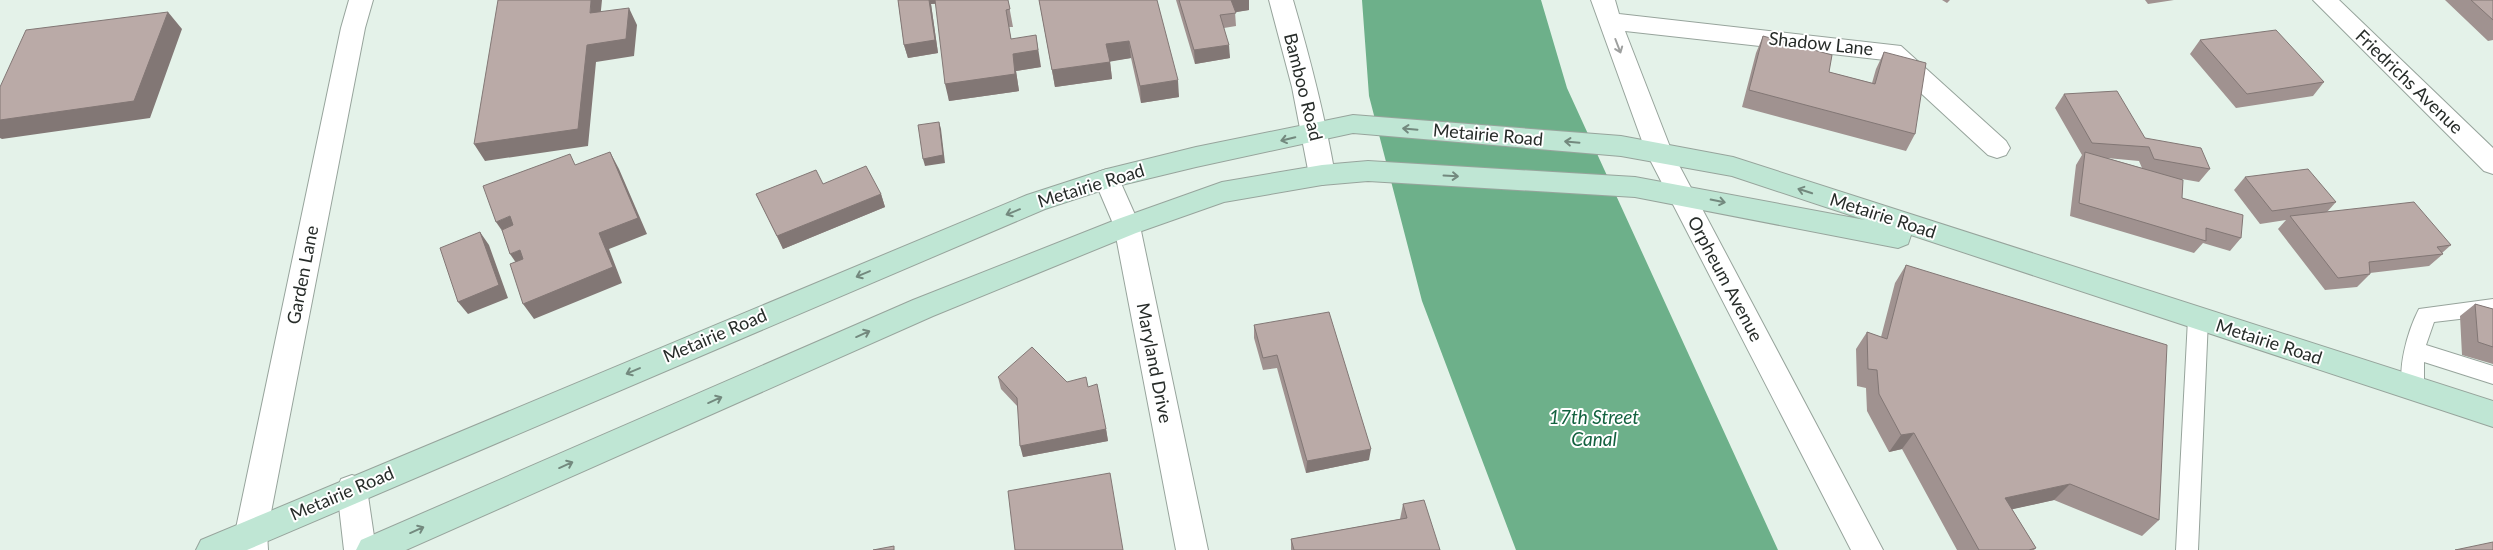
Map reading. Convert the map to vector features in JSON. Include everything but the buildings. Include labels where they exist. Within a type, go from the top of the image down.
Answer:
[{"type":"main road","name":"Metairie Road","points":[[212,550],[251,542],[352,490],[1036,202],[1106,180],[1196,157],[1353,124],[1621,146],[1732,167],[2493,414]]},
{"type":"main road","name":"Metairie Road","points":[[372,550],[923,308],[1127,226],[1222,192],[1322,175],[1368,171],[1635,187],[1681,194],[2017,261]]},
{"type":"street","name":"Garden Lane","points":[[251,542],[353,28],[361,0]]},
{"type":"street","name":"Bamboo Road","points":[[1281,0],[1305,83],[1316,132],[1322,175]]},
{"type":"street","name":"Friedrichs Avenue","points":[[2325,0],[2493,164]]},
{"type":"street","name":"Shadow Lane","points":[[1606,10],[1892,52],[1997,148]]},
{"type":"street","name":"Orpheum Avenue","points":[[1606,10],[1659,152],[1867,550]]},
{"type":"street","name":"Maryland Drive","points":[[1106,180],[1127,226],[1192,550]]},
{"type":"street","points":[[352,490],[360,550]]},
{"type":"lane","points":[[2426,315],[2493,307]]},
{"type":"lane","points":[[2426,315],[2461,326]]},
{"type":"lane","points":[[2413,389],[2414,350],[2426,315]]},
{"type":"lane","points":[[2187,550],[2198,319]]},
{"type":"lane","points":[[2414,350],[2493,375]]},
{"type":"water","name":"17th Street Canal","points":[[1362,0],[1541,0],[1567,88],[1778,550],[1516,550],[1422,301],[1369,96]]}]
